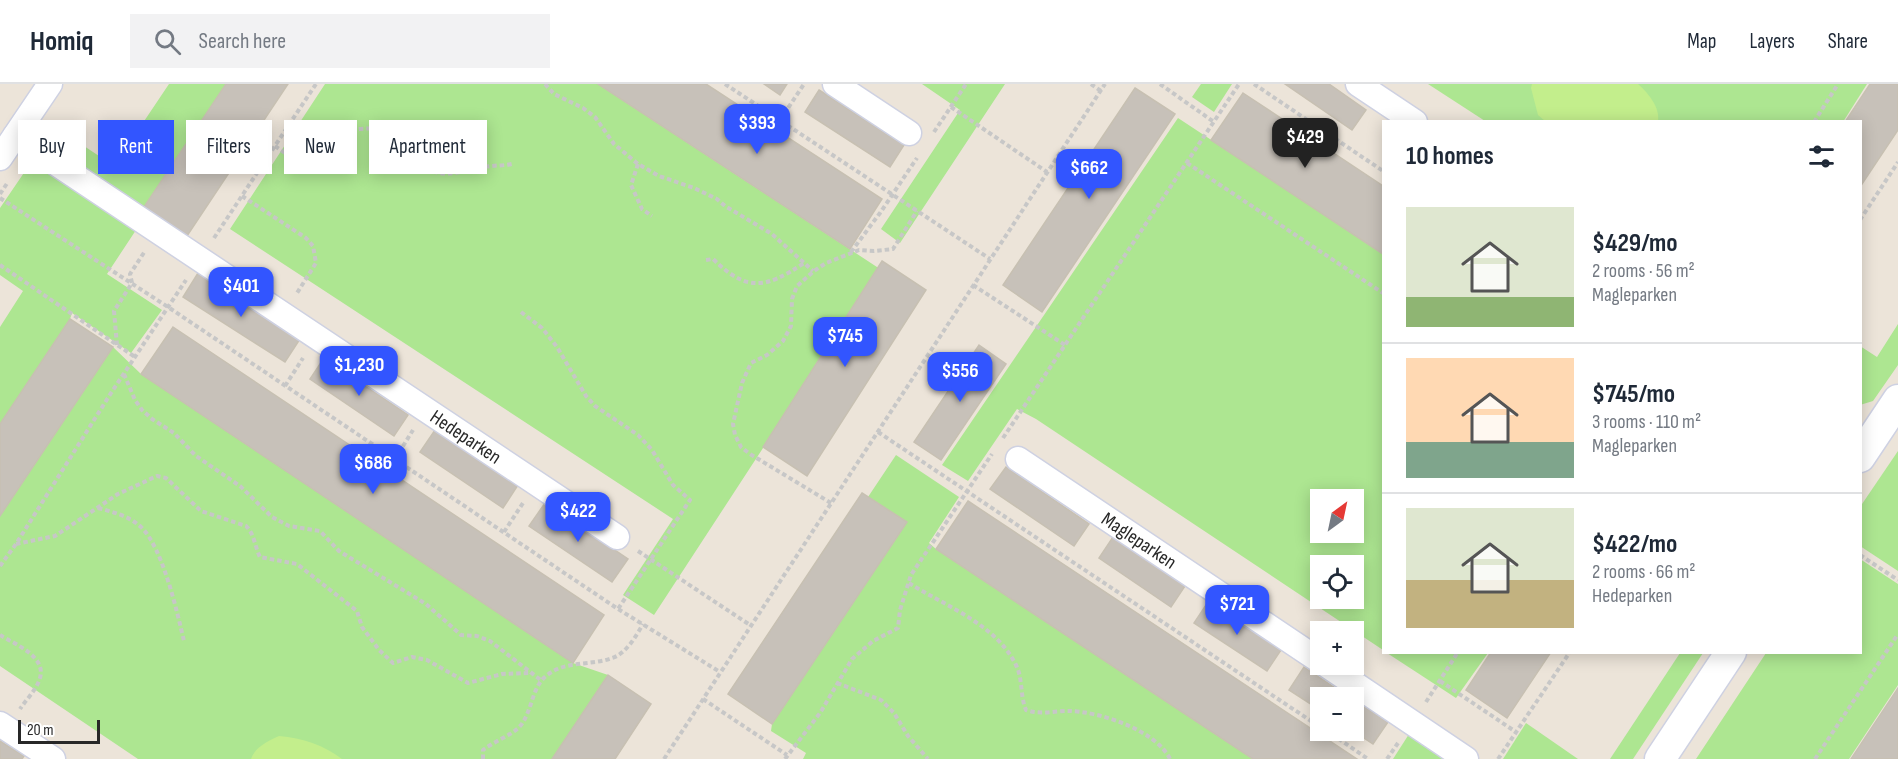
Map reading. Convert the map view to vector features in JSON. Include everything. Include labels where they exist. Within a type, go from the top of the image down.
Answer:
[{"type":"street","points":[[0,158],[50,84]]},
{"type":"street","points":[[835,84],[920,140]]},
{"type":"street","points":[[1358,84],[1412,120]]},
{"type":"street","name":"Hedeparken","points":[[15,136],[617,537]]},
{"type":"street","points":[[1865,439],[1898,400]]},
{"type":"street","name":"Magleparken","points":[[1018,459],[1310,654]]},
{"type":"street","points":[[1660,759],[1730,654]]},
{"type":"street","points":[[1341,675],[1466,759]]},
{"type":"street","points":[[0,724],[53,759]]},
{"type":"path","points":[[214,239],[316,84]]},
{"type":"path","points":[[545,84],[554,94],[583,108],[595,117],[614,144],[638,164],[659,176],[717,199],[772,234],[814,271]]},
{"type":"path","points":[[725,84],[990,259]]},
{"type":"path","points":[[780,120],[804,84]]},
{"type":"path","points":[[850,253],[892,195],[920,140],[951,107],[966,84]]},
{"type":"path","points":[[1091,84],[1101,91]]},
{"type":"path","points":[[664,759],[1105,84]]},
{"type":"path","points":[[1160,84],[1214,122]]},
{"type":"path","points":[[703,699],[786,757],[820,713],[852,659],[873,641],[898,628],[900,610],[911,575],[1239,84]]},
{"type":"path","points":[[1254,84],[1382,170]]},
{"type":"path","points":[[1815,120],[1838,84]]},
{"type":"path","points":[[951,107],[1047,172]]},
{"type":"path","points":[[275,146],[285,153],[348,131],[364,128],[393,134],[414,157],[433,172],[453,174],[487,166],[512,164]]},
{"type":"path","points":[[1862,217],[1898,162]]},
{"type":"path","points":[[1187,163],[1382,292]]},
{"type":"path","points":[[638,164],[631,185],[642,208],[652,216]]},
{"type":"path","points":[[242,196],[311,242],[316,254],[316,263],[306,280]]},
{"type":"path","points":[[0,198],[132,283],[618,609],[720,672]]},
{"type":"path","points":[[831,502],[741,447],[733,424],[742,383],[751,363],[767,355],[783,341],[791,326],[792,299],[797,286],[826,263],[850,253],[858,250],[892,249],[917,211]]},
{"type":"path","points":[[117,345],[114,310],[132,283],[130,274],[158,231]]},
{"type":"path","points":[[0,566],[200,259]]},
{"type":"path","points":[[706,260],[712,259],[732,277],[753,284],[780,278],[804,263]]},
{"type":"path","points":[[0,265],[135,357]]},
{"type":"path","points":[[973,285],[1065,345]]},
{"type":"path","points":[[521,312],[542,328],[557,347],[586,396],[595,406],[638,435],[651,450],[673,485],[690,500],[618,609]]},
{"type":"path","points":[[285,386],[297,368]]},
{"type":"path","points":[[124,374],[142,410],[174,433],[196,456],[240,486],[272,517],[289,526],[320,531],[339,551],[426,604],[461,635],[477,636],[490,641],[542,681]]},
{"type":"path","points":[[878,432],[1310,720]]},
{"type":"path","points":[[395,459],[407,440]]},
{"type":"path","points":[[16,544],[55,536],[118,494],[157,476],[166,478],[201,511],[246,526],[251,531],[260,557],[297,564],[357,611],[362,627],[379,650],[393,663],[412,657],[427,660],[468,683],[502,674],[530,673]]},
{"type":"path","points":[[97,508],[126,517],[146,534],[162,566],[178,613],[184,641]]},
{"type":"path","points":[[504,532],[516,514]]},
{"type":"path","points":[[617,537],[750,625]]},
{"type":"path","points":[[1862,556],[1898,580]]},
{"type":"path","points":[[909,583],[974,622],[994,637],[1009,653],[1017,666],[1026,710],[1034,713],[1069,711],[1090,713],[1111,719],[1156,742],[1167,752],[1170,759]]},
{"type":"path","points":[[483,759],[483,750],[519,728],[545,677],[557,669],[614,658],[630,645],[643,624]]},
{"type":"path","points":[[1815,759],[1898,634]]},
{"type":"path","points":[[0,635],[38,660],[41,673],[40,681],[35,687]]},
{"type":"path","points":[[1498,759],[1569,654]]},
{"type":"path","points":[[1440,681],[1516,732]]},
{"type":"path","points":[[837,683],[881,700],[894,713],[908,736],[928,759]]},
{"type":"path","points":[[1342,741],[1368,759]]},
{"type":"green space","points":[[169,84],[226,84],[202,120],[186,120],[186,144],[174,162],[174,120],[145,120]]},
{"type":"green space","points":[[325,84],[598,84],[880,269],[654,615],[623,595],[673,519],[230,229],[266,174],[272,174],[272,165],[284,147],[284,174],[357,174],[357,120],[301,120]]},
{"type":"green space","points":[[922,84],[1005,84],[900,243],[881,229],[960,110]]},
{"type":"green space","points":[[1201,84],[1232,84],[1214,112],[1192,97]]},
{"type":"green space","points":[[1428,84],[1867,84],[1844,120],[1483,120]]},
{"type":"green space","points":[[1532,84],[1638,84],[1655,106],[1658,120],[1544,120],[1538,115]]},
{"type":"green space","points":[[1178,118],[1382,252],[1382,649],[1364,637],[1364,621],[1339,621],[1321,609],[1364,609],[1364,555],[1310,555],[1310,601],[1036,419],[1017,409],[968,481],[942,465]]},
{"type":"green space","points":[[86,147],[98,155],[98,174],[166,174],[144,207],[86,169]]},
{"type":"green space","points":[[23,174],[52,174],[136,230],[107,274],[162,310],[131,353],[72,313],[0,424],[0,327],[23,291],[0,275],[0,208]]},
{"type":"green space","points":[[1898,324],[1898,365],[1873,401],[1862,404],[1862,347],[1877,357]]},
{"type":"green space","points":[[113,347],[141,374],[573,663],[608,675],[552,759],[138,759],[0,666],[0,516]]},
{"type":"green space","points":[[1898,451],[1898,571],[1862,547],[1862,504]]},
{"type":"green space","points":[[896,455],[959,497],[929,543],[936,549],[1253,759],[803,759],[806,753],[771,731],[772,724],[906,522],[868,497]]},
{"type":"green space","points":[[1862,560],[1898,584],[1898,685],[1849,759],[1696,759],[1765,654],[1862,654]]},
{"type":"green space","points":[[1389,654],[1487,654],[1456,698]]},
{"type":"green space","points":[[1679,654],[1702,654],[1633,759],[1610,759]]},
{"type":"green space","points":[[1526,723],[1578,759],[1503,759]]},
{"type":"green space","points":[[1411,731],[1453,759],[1393,759]]},
{"type":"green space","points":[[279,736],[312,743],[342,759],[251,759],[266,742]]},
{"type":"building","points":[[226,84],[288,84],[264,120],[202,120]]},
{"type":"building","points":[[598,84],[706,84],[882,199],[850,249]]},
{"type":"building","points":[[764,84],[787,84],[780,95]]},
{"type":"building","points":[[1285,84],[1329,84],[1366,110],[1352,130]]},
{"type":"building","points":[[1870,84],[1898,84],[1898,130],[1862,184],[1862,120],[1846,120]]},
{"type":"building","points":[[1135,88],[1175,114],[1042,312],[1003,285]]},
{"type":"building","points":[[819,90],[904,145],[890,167],[805,112]]},
{"type":"building","points":[[1243,93],[1382,185],[1382,253],[1211,140]]},
{"type":"building","points":[[186,144],[186,174],[228,174],[187,236],[144,207],[166,174],[174,174],[174,162]]},
{"type":"building","points":[[882,261],[926,290],[807,476],[763,447]]},
{"type":"building","points":[[198,273],[300,339],[285,362],[183,297]]},
{"type":"building","points":[[70,319],[113,347],[0,516],[0,424]]},
{"type":"building","points":[[173,327],[604,615],[573,663],[141,374]]},
{"type":"building","points":[[979,345],[1006,364],[941,460],[914,442]]},
{"type":"building","points":[[324,358],[408,415],[394,436],[310,379]]},
{"type":"building","points":[[435,430],[518,485],[503,508],[420,452]]},
{"type":"building","points":[[1006,467],[1089,524],[1074,546],[990,489]]},
{"type":"building","points":[[862,493],[907,522],[772,724],[728,694]]},
{"type":"building","points":[[968,501],[1310,728],[1310,741],[1330,741],[1357,759],[1253,759],[936,549]]},
{"type":"building","points":[[545,503],[628,559],[612,582],[529,526]]},
{"type":"building","points":[[1113,537],[1185,586],[1171,607],[1099,558]]},
{"type":"building","points":[[1208,602],[1281,650],[1267,671],[1194,623]]},
{"type":"building","points":[[1490,654],[1550,654],[1507,718],[1466,690]]},
{"type":"building","points":[[1304,667],[1310,671],[1310,675],[1316,675],[1334,687],[1310,687],[1310,704],[1289,690]]},
{"type":"building","points":[[608,675],[651,704],[615,759],[552,759]]},
{"type":"building","points":[[1898,688],[1898,759],[1851,759]]},
{"type":"building","points":[[1364,706],[1388,722],[1373,744],[1364,738]]},
{"type":"building","points":[[0,741],[24,756],[22,759],[0,759]]}]
